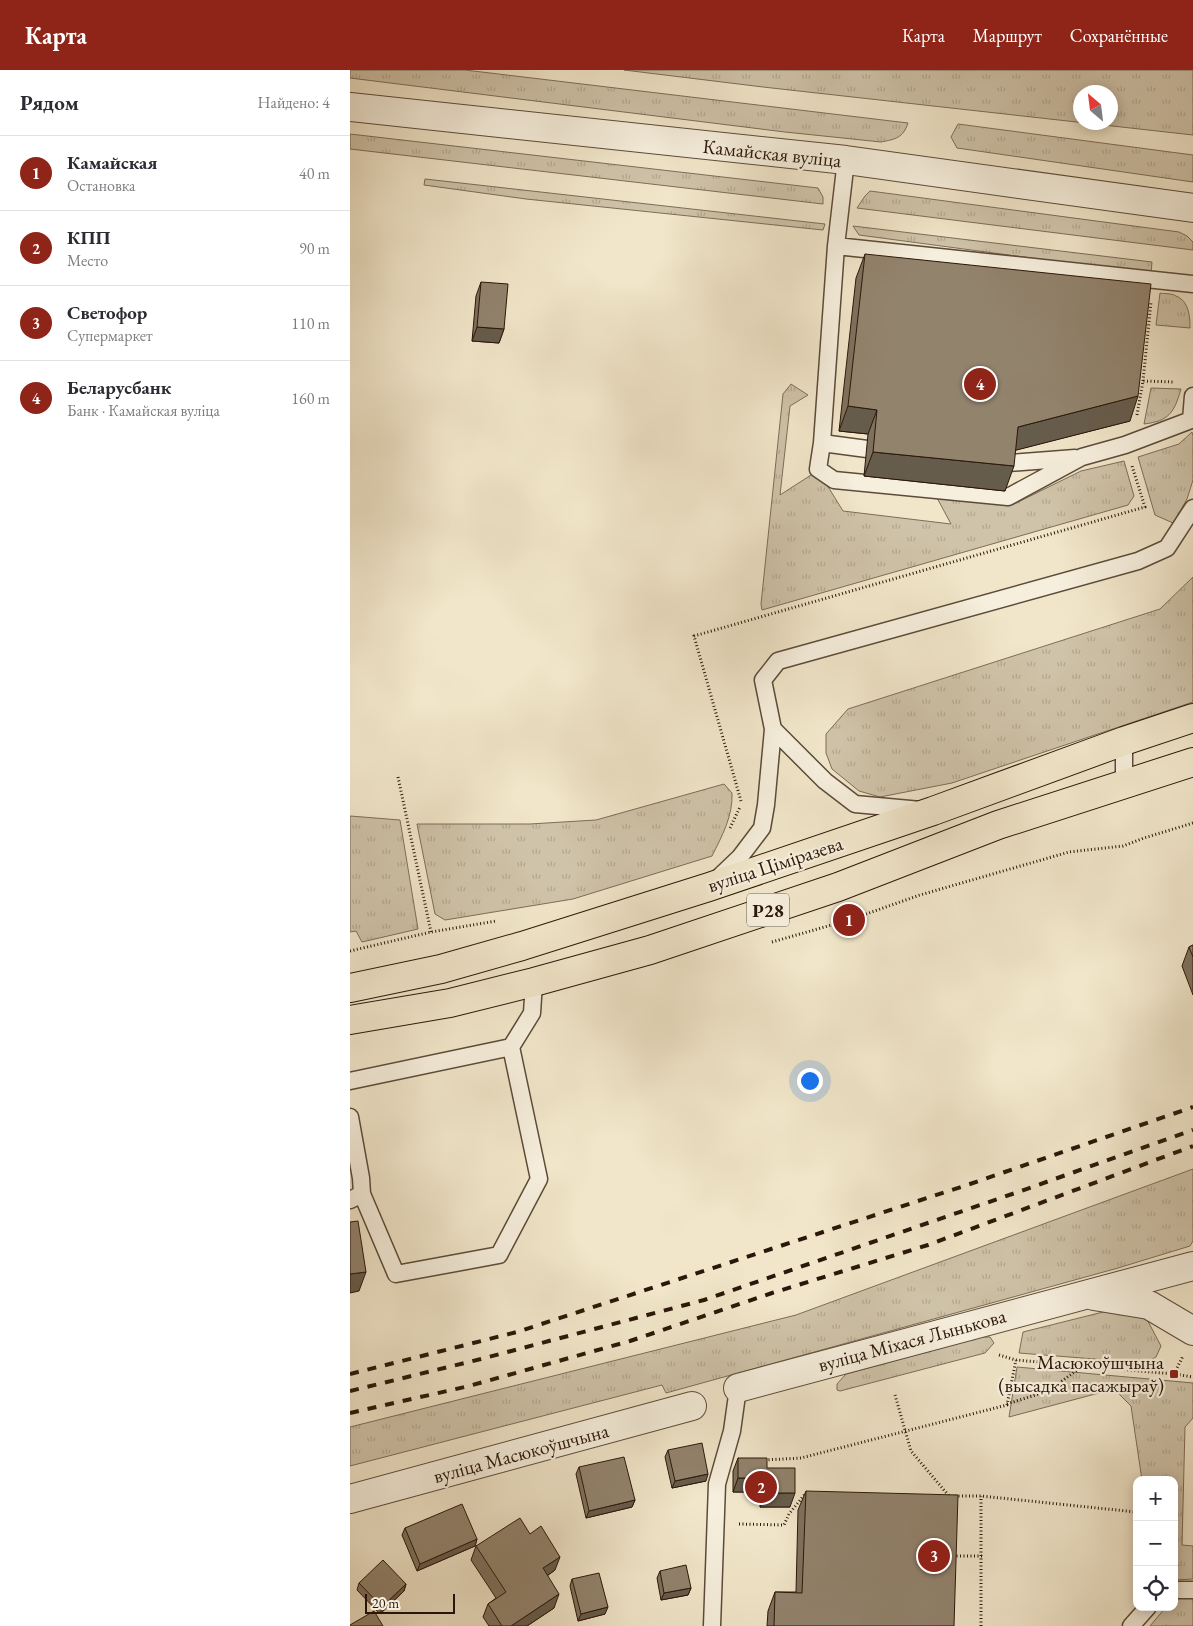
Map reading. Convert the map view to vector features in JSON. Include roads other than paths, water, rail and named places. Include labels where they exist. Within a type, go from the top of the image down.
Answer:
[{"type":"main road","name":"вуліца Ціміразева","points":[[350,988],[442,969],[522,946],[709,887],[933,812],[1124,741],[1193,718]]},
{"type":"main road","name":"вуліца Ціміразева","points":[[350,1020],[450,1003],[650,950],[838,887],[998,826],[1193,762]]},
{"type":"street","name":"Камайская вуліца","points":[[350,107],[846,160],[1193,208]]},
{"type":"street","name":"вуліца Міхася Лынькова","points":[[738,1388],[1193,1266]]},
{"type":"street","points":[[1150,1305],[1144,1294],[1146,1286],[1158,1276]]},
{"type":"street","name":"вуліца Міхася Лынькова","points":[[1085,1294],[1150,1305],[1193,1331]]},
{"type":"street","name":"вуліца Масюкоўшчына","points":[[350,1499],[692,1406]]},
{"type":"lane","points":[[846,160],[836,246],[822,443],[818,469],[834,480],[1008,498],[1082,457]]},
{"type":"lane","points":[[836,246],[1193,284]]},
{"type":"lane","points":[[1008,463],[1082,457],[1125,445],[1191,420],[1193,396]]},
{"type":"lane","points":[[822,443],[867,449]]},
{"type":"lane","points":[[709,887],[740,857],[762,828],[773,729],[763,680],[778,661],[1138,562],[1167,548],[1193,508]]},
{"type":"lane","points":[[773,729],[825,781],[855,804],[933,812]]},
{"type":"lane","points":[[1124,741],[1124,784]]},
{"type":"lane","points":[[350,1117],[361,1178],[356,1197],[396,1274],[500,1255],[539,1179],[511,1047],[532,1013],[534,982]]},
{"type":"lane","points":[[350,1081],[511,1047]]},
{"type":"lane","points":[[712,1626],[718,1484],[732,1431],[738,1388]]},
{"type":"lane","points":[[1178,1590],[1193,1590]]},
{"type":"lane","points":[[1131,1626],[1144,1611]]},
{"type":"railway","points":[[350,1374],[517,1332],[970,1184],[1193,1107]]},
{"type":"railway","points":[[350,1391],[481,1359],[704,1300],[1193,1130]]},
{"type":"railway","points":[[350,1413],[469,1386],[630,1341],[772,1293],[928,1245],[1193,1146]]},
{"type":"place","name":"Беларусбанк","points":[[980,384]]},
{"type":"place","name":"Камайская","points":[[849,920]]},
{"type":"place","name":"Масюкоўшчына (высадка пасажыраў)","points":[[1174,1374]]},
{"type":"place","name":"КПП","points":[[761,1487]]},
{"type":"place","name":"Светофор","points":[[934,1556]]}]
